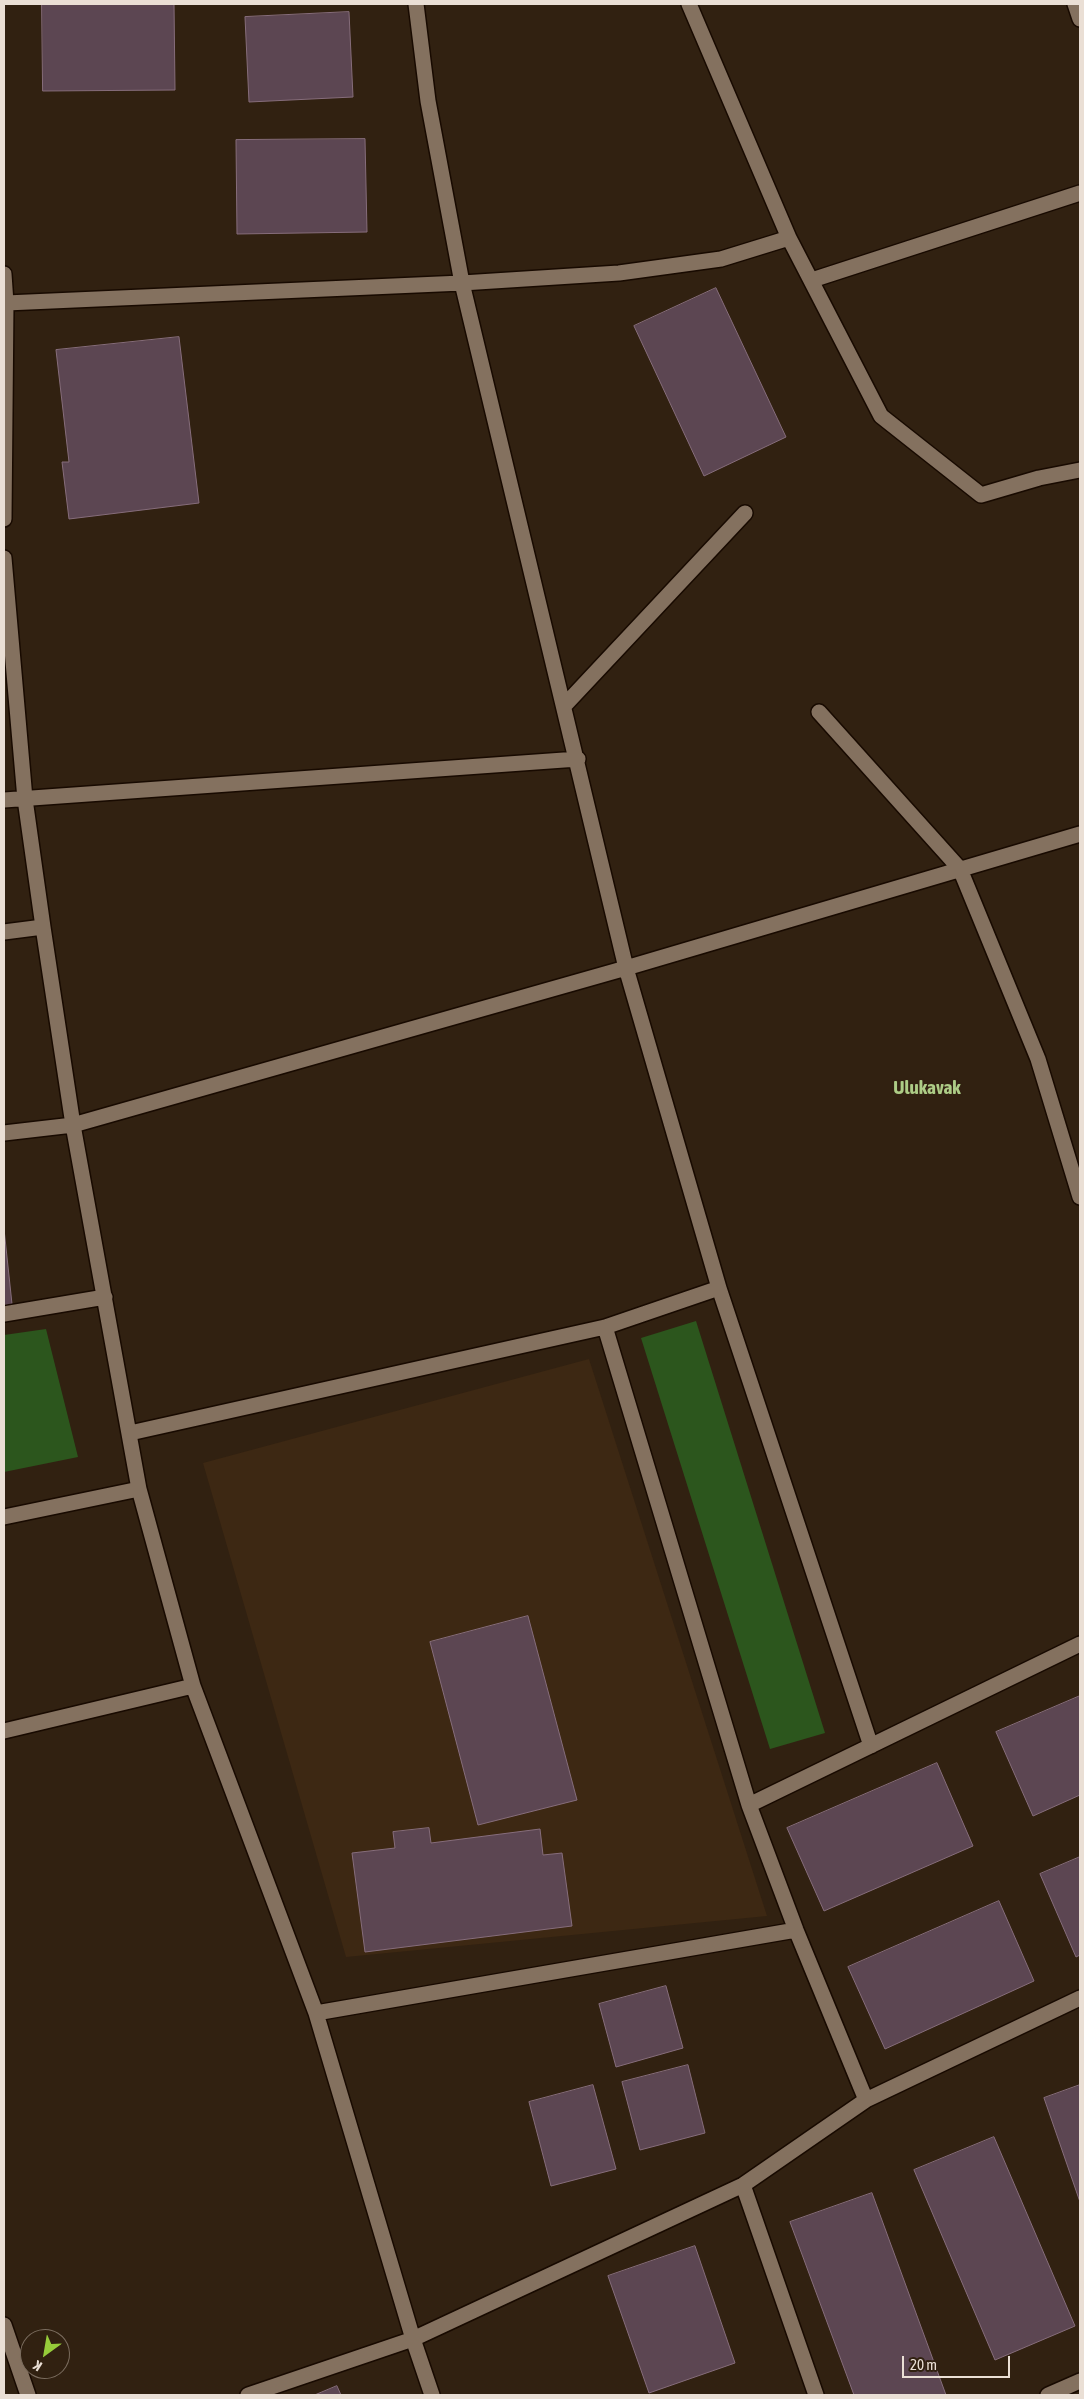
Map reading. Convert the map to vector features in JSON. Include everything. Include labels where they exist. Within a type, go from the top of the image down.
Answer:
[{"type":"street","points":[[416,4],[428,100],[462,284],[512,499],[578,759],[626,968],[719,1288],[871,1746]]},
{"type":"street","points":[[689,4],[789,238],[881,416],[981,496],[1039,478],[1080,470]]},
{"type":"street","points":[[1075,4],[1080,19]]},
{"type":"street","points":[[812,280],[1080,193]]},
{"type":"street","points":[[6,303],[462,284],[637,270],[721,259],[789,238]]},
{"type":"street","points":[[4,274],[6,303],[4,519]]},
{"type":"street","points":[[564,706],[745,513]]},
{"type":"street","points":[[4,558],[25,798],[43,927],[73,1125],[139,1489],[193,1686],[316,2013],[413,2339],[432,2395]]},
{"type":"street","points":[[819,712],[960,869],[1038,1059],[1080,1197]]},
{"type":"street","points":[[4,800],[578,759]]},
{"type":"street","points":[[4,1133],[73,1125],[626,968],[1080,834]]},
{"type":"street","points":[[4,932],[43,927]]},
{"type":"street","points":[[130,1433],[605,1327],[719,1288]]},
{"type":"street","points":[[4,1314],[105,1297]]},
{"type":"street","points":[[605,1327],[749,1805],[796,1930],[866,2100]]},
{"type":"street","points":[[4,1517],[139,1489]]},
{"type":"street","points":[[749,1805],[1080,1644]]},
{"type":"street","points":[[4,1731],[193,1686]]},
{"type":"street","points":[[316,2013],[796,1930]]},
{"type":"street","points":[[248,2395],[413,2339],[743,2185],[866,2100],[1080,1998]]},
{"type":"street","points":[[743,2185],[816,2395]]},
{"type":"street","points":[[4,2325],[28,2395]]},
{"type":"street","points":[[1048,2395],[1080,2381]]},
{"type":"shaded area","points":[[589,1359],[767,1916],[346,1957],[203,1463]]},
{"type":"green space","points":[[696,1321],[825,1733],[770,1749],[641,1338]]},
{"type":"green space","points":[[46,1329],[78,1457],[4,1472],[4,1335]]},
{"type":"building","points":[[42,4],[174,4],[175,90],[43,91]]},
{"type":"building","points":[[349,12],[353,97],[249,102],[245,17]]},
{"type":"building","points":[[365,139],[367,232],[237,234],[236,140]]},
{"type":"building","points":[[716,288],[786,437],[704,476],[634,326]]},
{"type":"building","points":[[179,337],[199,503],[69,519],[62,462],[69,462],[56,350]]},
{"type":"building","points":[[4,1229],[12,1304],[4,1305]]},
{"type":"building","points":[[528,1616],[577,1800],[478,1825],[430,1642]]},
{"type":"building","points":[[1080,1696],[1080,1795],[1033,1816],[996,1732]]},
{"type":"building","points":[[937,1763],[973,1846],[824,1911],[787,1828]]},
{"type":"building","points":[[429,1828],[431,1843],[540,1829],[543,1855],[562,1853],[572,1926],[365,1952],[352,1853],[395,1848],[393,1832]]},
{"type":"building","points":[[1080,1857],[1080,1955],[1076,1957],[1040,1874]]},
{"type":"building","points":[[999,1901],[1034,1981],[885,2049],[848,1967]]},
{"type":"building","points":[[666,1986],[683,2048],[616,2067],[599,2004]]},
{"type":"building","points":[[688,2065],[705,2133],[640,2150],[622,2082]]},
{"type":"building","points":[[593,2085],[616,2169],[551,2186],[529,2102]]},
{"type":"building","points":[[1080,2085],[1080,2202],[1044,2098]]},
{"type":"building","points":[[994,2137],[1075,2326],[995,2360],[914,2170]]},
{"type":"building","points":[[872,2193],[946,2395],[854,2395],[790,2222]]},
{"type":"building","points":[[695,2246],[735,2363],[649,2393],[608,2276]]},
{"type":"building","points":[[337,2386],[341,2395],[315,2395]]},
{"type":"district","name":"Ulukavak","points":[[927,1088]]}]
